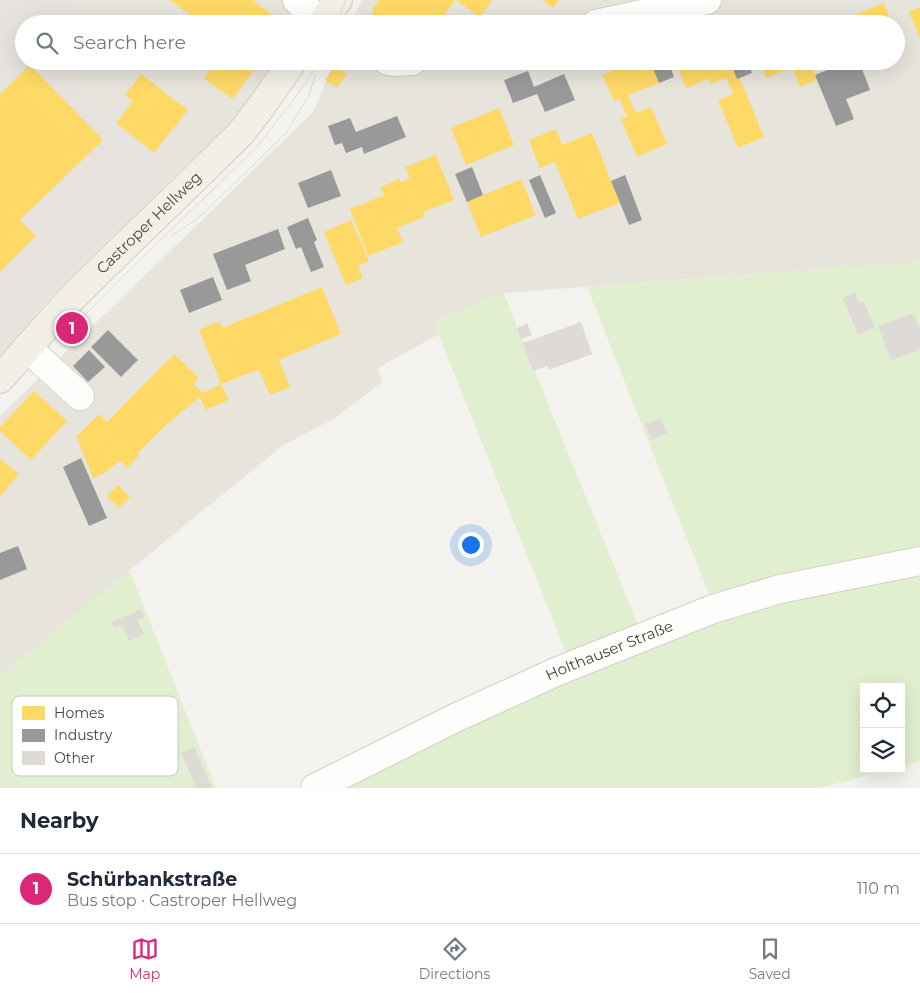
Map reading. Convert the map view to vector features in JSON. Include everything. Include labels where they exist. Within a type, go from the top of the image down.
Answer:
[{"type":"main road","points":[[328,15],[338,0]]},
{"type":"main road","name":"Castroper Hellweg","points":[[0,379],[43,330],[128,242],[241,133],[288,70]]},
{"type":"street","points":[[297,0],[313,15]]},
{"type":"street","points":[[638,15],[707,0]]},
{"type":"street","points":[[27,348],[80,396]]},
{"type":"street","name":"Holthauser Straße","points":[[315,788],[455,718],[558,670],[713,609],[780,589],[920,561]]},
{"type":"shaded area","points":[[0,0],[315,0],[305,15],[15,15],[15,70],[268,70],[239,114],[50,298],[0,357]]},
{"type":"shaded area","points":[[0,0],[65,0],[87,15],[15,15],[15,70],[25,70],[0,94]]},
{"type":"shaded area","points":[[363,0],[920,0],[920,259],[914,262],[504,293],[434,321],[439,334],[378,368],[382,382],[335,418],[282,446],[0,676],[0,416],[314,111],[330,70],[905,70],[905,15],[353,15]]},
{"type":"shaded area","points":[[35,70],[74,70],[70,77],[112,128],[169,169],[0,339],[0,272],[36,236],[20,220],[102,140]]},
{"type":"green space","points":[[920,259],[920,550],[712,601],[587,287],[914,262]]},
{"type":"green space","points":[[504,293],[533,371],[535,371],[639,628],[568,657],[433,321]]},
{"type":"green space","points":[[920,566],[920,761],[905,765],[905,683],[860,683],[860,773],[876,773],[820,788],[328,788],[718,615]]},
{"type":"green space","points":[[129,570],[216,788],[0,788],[0,676]]},
{"type":"building: Homes","points":[[170,0],[253,0],[272,15],[190,15]]},
{"type":"building: Homes","points":[[379,0],[455,0],[444,15],[373,15],[373,8]]},
{"type":"building: Homes","points":[[456,0],[492,0],[481,15],[477,15]]},
{"type":"building: Homes","points":[[542,0],[559,0],[553,8]]},
{"type":"building: Homes","points":[[884,3],[889,15],[854,15]]},
{"type":"building: Homes","points":[[920,7],[920,39],[909,12]]},
{"type":"building: Homes","points":[[25,70],[35,70],[103,140],[20,220],[36,236],[0,272],[0,94]]},
{"type":"building: Homes","points":[[210,70],[256,70],[255,72],[253,71],[233,99],[204,79]]},
{"type":"building: Homes","points":[[332,70],[341,70],[347,74],[337,88],[325,80]]},
{"type":"building: Homes","points":[[614,70],[654,70],[659,83],[628,95],[636,113],[651,107],[667,144],[637,157],[621,119],[627,117],[620,99],[614,101],[602,75]]},
{"type":"building: Homes","points":[[679,70],[734,70],[737,79],[740,78],[764,137],[738,148],[718,100],[733,94],[726,78],[711,84],[708,79],[686,88]]},
{"type":"building: Homes","points":[[763,70],[785,70],[766,78]]},
{"type":"building: Homes","points":[[793,70],[813,70],[817,80],[800,87]]},
{"type":"building: Homes","points":[[141,74],[188,110],[154,153],[116,123],[133,101],[125,95]]},
{"type":"building: Homes","points":[[499,108],[514,145],[466,165],[451,128]]},
{"type":"building: Homes","points":[[556,129],[562,145],[592,133],[620,203],[578,219],[555,162],[540,168],[529,140]]},
{"type":"building: Homes","points":[[436,155],[454,200],[423,212],[425,217],[397,228],[403,242],[368,256],[350,209],[384,195],[381,187],[399,179],[401,182],[410,178],[405,167]]},
{"type":"building: Homes","points":[[521,179],[536,215],[481,237],[467,202]]},
{"type":"building: Homes","points":[[351,220],[369,261],[358,266],[363,278],[346,285],[324,232]]},
{"type":"building: Homes","points":[[322,287],[341,334],[279,360],[290,387],[270,395],[259,370],[221,384],[199,330],[219,321],[222,328]]},
{"type":"building: Homes","points":[[174,354],[199,378],[193,384],[203,393],[221,384],[229,400],[206,410],[200,397],[166,425],[138,453],[140,455],[127,468],[120,461],[103,474],[93,478],[76,435],[99,414],[107,422]]},
{"type":"building: Homes","points":[[34,391],[67,421],[31,460],[0,431],[0,427]]},
{"type":"building: Homes","points":[[0,459],[19,474],[0,497]]},
{"type":"building: Homes","points":[[118,485],[130,497],[119,508],[107,496]]},
{"type":"building: Industry","points":[[654,70],[671,70],[674,77],[659,83]]},
{"type":"building: Industry","points":[[734,70],[751,70],[752,73],[737,79]]},
{"type":"building: Industry","points":[[827,70],[862,70],[870,90],[846,99],[854,119],[836,126],[815,75]]},
{"type":"building: Industry","points":[[528,71],[534,87],[564,74],[575,100],[545,112],[537,94],[513,103],[504,80]]},
{"type":"building: Industry","points":[[397,116],[406,137],[364,154],[362,147],[346,153],[342,143],[335,145],[328,126],[350,118],[356,132]]},
{"type":"building: Industry","points":[[472,167],[483,195],[467,202],[455,174]]},
{"type":"building: Industry","points":[[331,170],[341,196],[308,208],[298,183]]},
{"type":"building: Industry","points":[[540,175],[556,213],[545,218],[529,180]]},
{"type":"building: Industry","points":[[625,175],[642,220],[629,225],[611,181]]},
{"type":"building: Industry","points":[[308,218],[317,240],[314,242],[324,267],[311,272],[301,247],[296,249],[287,227]]},
{"type":"building: Industry","points":[[278,229],[285,249],[245,265],[251,281],[227,290],[213,254]]},
{"type":"building: Industry","points":[[213,277],[222,300],[189,313],[180,290]]},
{"type":"building: Industry","points":[[108,330],[138,360],[121,377],[91,347]]},
{"type":"building: Industry","points":[[89,350],[105,367],[88,382],[73,366]]},
{"type":"building: Industry","points":[[81,458],[107,518],[89,526],[63,467]]},
{"type":"building: Industry","points":[[18,546],[27,569],[0,580],[0,553]]},
{"type":"building: Other","points":[[855,293],[859,303],[864,301],[875,328],[858,335],[843,298]]},
{"type":"building: Other","points":[[914,313],[920,330],[920,350],[891,360],[878,326]]},
{"type":"building: Other","points":[[581,322],[592,354],[549,370],[548,366],[533,371],[523,343]]},
{"type":"building: Other","points":[[527,323],[532,335],[521,339],[517,328]]},
{"type":"building: Other","points":[[661,418],[667,433],[651,440],[645,424]]},
{"type":"building: Other","points":[[141,609],[144,617],[137,620],[144,634],[129,641],[122,625],[114,628],[112,622]]},
{"type":"building: Other","points":[[194,747],[212,788],[196,788],[181,752]]},
{"type":"tram line","points":[[340,15],[346,0]]},
{"type":"tram line","points":[[72,328],[125,274],[257,147],[314,70]]},
{"type":"tram line","points":[[172,235],[203,214],[286,133],[309,95],[315,76]]},
{"type":"place","name":"Schürbankstraße","points":[[72,328]]}]
